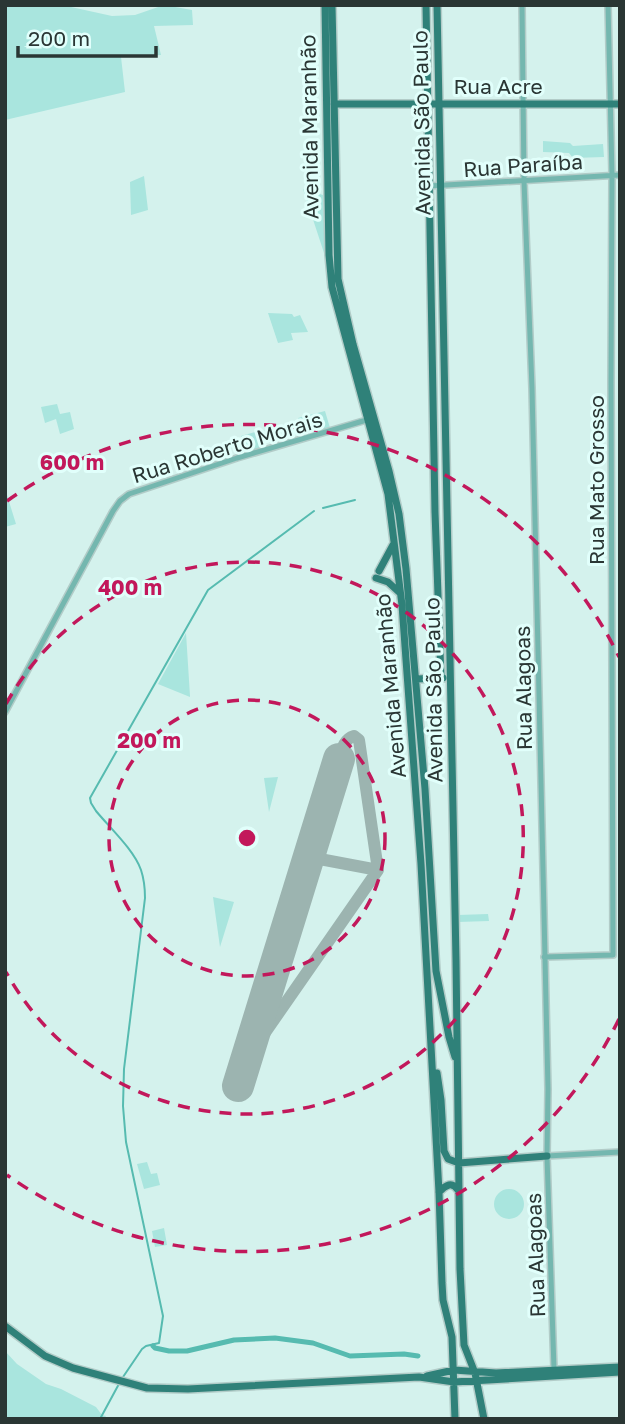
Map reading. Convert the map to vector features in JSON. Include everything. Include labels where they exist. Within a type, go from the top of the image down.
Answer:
[{"type":"main road","name":"Avenida Maranhão","points":[[325,5],[331,287],[399,514],[406,569],[416,679],[443,1292],[454,1370],[454,1419]]},
{"type":"main road","name":"Avenida Maranhão","points":[[332,5],[338,279],[388,494],[401,593],[436,971],[457,1064]]},
{"type":"main road","name":"Avenida São Paulo","points":[[426,5],[440,678]]},
{"type":"main road","name":"Avenida São Paulo","points":[[437,5],[459,1241],[466,1351],[476,1376],[484,1419]]},
{"type":"main road","name":"Rua Acre","points":[[334,104],[615,104]]},
{"type":"main road","points":[[394,541],[378,574],[401,593]]},
{"type":"main road","points":[[416,679],[450,678]]},
{"type":"main road","points":[[431,1044],[441,1100],[444,1153],[448,1159],[459,1163],[547,1156]]},
{"type":"main road","points":[[439,1192],[451,1184],[459,1190]]},
{"type":"main road","points":[[5,1326],[48,1358],[73,1368],[147,1388],[172,1390],[419,1377],[454,1370],[476,1376],[620,1372]]},
{"type":"main road","points":[[419,1377],[454,1382],[476,1376],[554,1369],[620,1367]]},
{"type":"street","name":"Rua Alagoas","points":[[522,5],[524,181],[532,388],[548,1089],[547,1156],[554,1369]]},
{"type":"street","name":"Rua Mato Grosso","points":[[544,957],[613,955],[611,383],[615,104],[608,5]]},
{"type":"street","name":"Rua Paraíba","points":[[429,186],[620,175]]},
{"type":"street","name":"Rua Roberto Morais","points":[[5,712],[113,511],[122,499],[129,494],[237,458],[371,419]]},
{"type":"street","points":[[547,1156],[620,1152]]},
{"type":"shaded area","points":[[5,5],[62,5],[112,16],[135,15],[164,5],[192,10],[193,25],[154,26],[161,55],[121,57],[125,92],[5,120]]},
{"type":"shaded area","points":[[543,141],[570,143],[573,146],[603,144],[604,157],[573,158],[569,153],[543,152]]},
{"type":"shaded area","points":[[144,176],[148,210],[131,215],[130,182]]},
{"type":"shaded area","points":[[303,189],[323,195],[325,256]]},
{"type":"shaded area","points":[[268,313],[292,314],[294,317],[300,315],[308,332],[291,333],[293,340],[278,343]]},
{"type":"shaded area","points":[[57,404],[60,414],[70,412],[74,429],[60,434],[56,419],[45,423],[41,407]]},
{"type":"shaded area","points":[[325,411],[330,428],[303,435],[298,418]]},
{"type":"shaded area","points":[[259,431],[263,448],[246,453],[241,436]]},
{"type":"shaded area","points":[[7,495],[16,524],[5,527],[5,496]]},
{"type":"shaded area","points":[[186,633],[190,696],[190,697],[158,684]]},
{"type":"shaded area","points":[[278,777],[269,812],[264,778]]},
{"type":"shaded area","points":[[213,897],[234,902],[220,947]]},
{"type":"shaded area","points":[[488,914],[489,921],[458,922],[458,915]]},
{"type":"shaded area","points":[[147,1162],[151,1174],[157,1173],[160,1185],[144,1189],[137,1164]]},
{"type":"shaded area","points":[[509,1189],[520,1193],[524,1204],[520,1215],[509,1219],[498,1215],[494,1204],[498,1193]]},
{"type":"shaded area","points":[[164,1228],[167,1245],[155,1247],[152,1231]]},
{"type":"shaded area","points":[[5,1351],[17,1364],[46,1384],[96,1407],[106,1416],[104,1419],[5,1419]]},
{"type":"waterway","points":[[323,508],[355,500]]},
{"type":"waterway","points":[[123,1377],[142,1349],[159,1343],[163,1316],[126,1142],[123,1106],[124,1069],[145,891],[138,862],[96,811],[90,798],[208,590],[314,511]]},
{"type":"waterway","points":[[153,1346],[169,1351],[187,1351],[234,1340],[275,1338],[313,1343],[350,1356],[418,1356]]},
{"type":"waterway","points":[[100,1419],[120,1382]]},
{"type":"taxiway","points":[[246,1060],[378,870],[359,740],[354,736],[348,739],[339,759]]},
{"type":"taxiway","points":[[309,857],[378,870]]},
{"type":"runway","points":[[238,1086],[339,759]]}]
